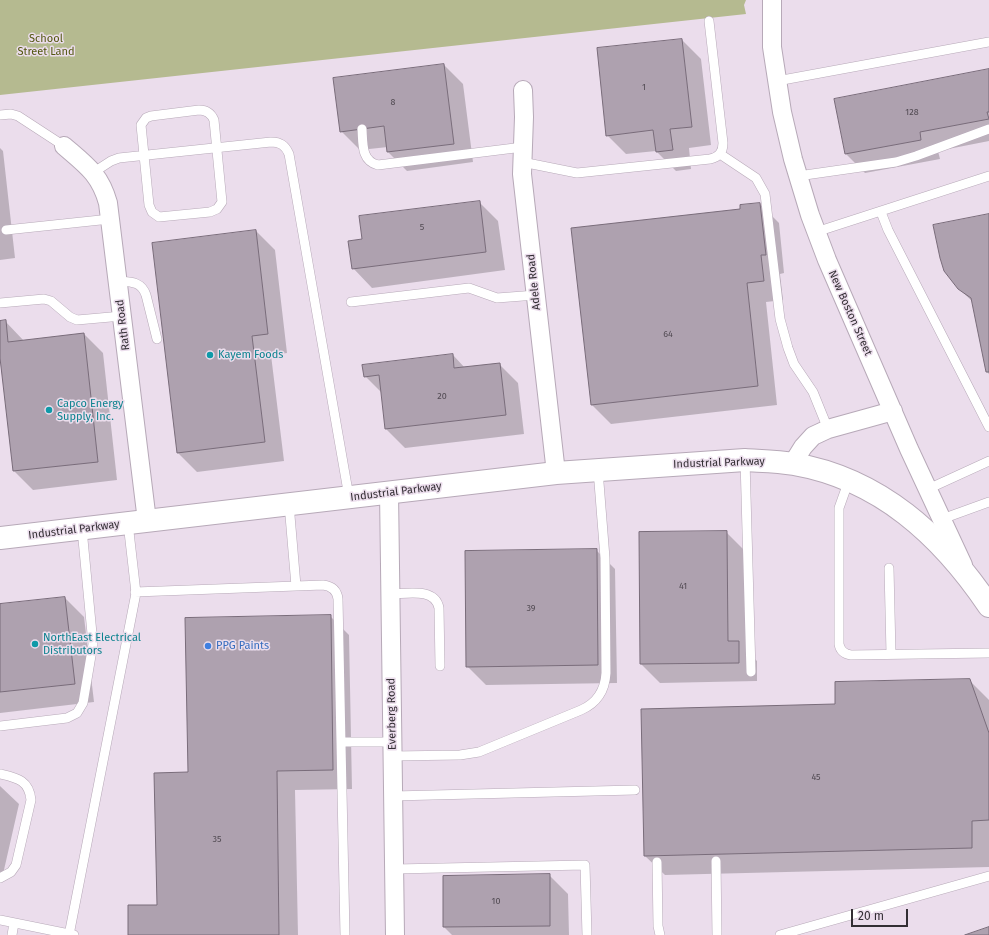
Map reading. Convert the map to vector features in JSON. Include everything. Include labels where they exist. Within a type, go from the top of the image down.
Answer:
[{"type":"main road","name":"Industrial Parkway","points":[[0,538],[556,473],[745,460],[793,463],[849,480],[874,492],[901,510],[925,530],[970,578]]},
{"type":"main road","name":"New Boston Street","points":[[970,578],[989,606]]},
{"type":"street","name":"New Boston Street","points":[[772,0],[772,47],[782,112],[798,176],[816,232],[893,411],[970,578]]},
{"type":"street","name":"Adele Road","points":[[523,90],[522,155],[556,473]]},
{"type":"street","name":"Rath Road","points":[[64,146],[90,167],[98,177],[105,193],[110,219],[122,316],[137,522]]},
{"type":"street","points":[[793,463],[803,447],[814,436],[828,429],[893,411]]},
{"type":"street","name":"Everberg Road","points":[[389,492],[395,935]]},
{"type":"lane","points":[[362,129],[365,156],[370,162],[378,165],[522,155],[577,173],[710,159],[720,154],[723,149],[723,143],[709,21]]},
{"type":"lane","points":[[777,81],[989,42]]},
{"type":"lane","points":[[199,110],[207,112],[213,117],[217,147],[222,202],[217,209],[210,212],[164,217],[159,217],[154,214],[150,210],[149,205],[143,155],[141,128],[146,118],[153,115],[199,110]]},
{"type":"lane","points":[[0,115],[14,114],[64,146]]},
{"type":"lane","points":[[798,176],[896,162],[989,129]]},
{"type":"lane","points":[[94,172],[116,158],[273,142],[283,145],[289,154],[349,497]]},
{"type":"lane","points":[[720,154],[756,178],[765,194],[780,319],[794,364],[813,392],[828,429]]},
{"type":"lane","points":[[816,232],[882,212],[989,176]]},
{"type":"lane","points":[[882,212],[888,230],[989,426]]},
{"type":"lane","points":[[6,230],[110,219]]},
{"type":"lane","points":[[118,282],[134,282],[143,288],[157,339]]},
{"type":"lane","points":[[351,302],[466,288],[474,289],[497,298],[536,295]]},
{"type":"lane","points":[[0,304],[44,299],[51,301],[70,317],[77,320],[122,316]]},
{"type":"lane","points":[[745,460],[751,672]]},
{"type":"lane","points":[[928,489],[989,461]]},
{"type":"lane","points":[[341,742],[392,749],[460,755],[479,752],[581,710],[593,703],[604,686],[606,673],[605,558],[598,470]]},
{"type":"lane","points":[[849,480],[839,508],[839,646],[842,652],[848,655],[989,653]]},
{"type":"lane","points":[[942,519],[989,502]]},
{"type":"lane","points":[[289,504],[296,586]]},
{"type":"lane","points":[[0,920],[71,935],[135,592],[137,522]]},
{"type":"lane","points":[[0,726],[67,718],[77,713],[83,703],[93,637],[82,529]]},
{"type":"lane","points":[[889,568],[891,654]]},
{"type":"lane","points":[[135,592],[296,586],[328,586],[335,591],[337,596],[345,935]]},
{"type":"lane","points":[[390,594],[427,594],[436,600],[439,608],[440,666]]},
{"type":"lane","points":[[0,774],[17,778],[23,782],[30,792],[31,800],[16,865],[11,872],[0,878]]},
{"type":"lane","points":[[393,796],[636,790]]},
{"type":"lane","points":[[716,861],[717,935]]},
{"type":"lane","points":[[657,862],[658,926],[660,935]]},
{"type":"lane","points":[[395,869],[585,865],[587,935]]},
{"type":"lane","points":[[780,935],[989,876]]},
{"type":"lane","points":[[12,935],[14,923]]},
{"type":"green space","name":"School Street Land","points":[[0,0],[746,0],[744,5],[746,14],[0,95]]},
{"type":"building","points":[[682,39],[692,127],[670,129],[673,150],[656,152],[653,130],[606,136],[597,48]]},
{"type":"building","points":[[444,64],[454,144],[387,152],[384,126],[340,132],[333,78]]},
{"type":"building","points":[[989,69],[989,112],[987,112],[989,119],[920,132],[921,140],[845,154],[834,99]]},
{"type":"building","points":[[480,201],[486,252],[352,269],[348,241],[362,239],[359,216]]},
{"type":"building","points":[[760,203],[766,255],[761,255],[764,281],[747,283],[758,386],[591,405],[571,228],[740,209],[740,205]]},
{"type":"building","points":[[989,214],[989,372],[986,372],[971,298],[958,289],[944,271],[933,225]]},
{"type":"building","name":"Kayem Foods","points":[[256,230],[268,334],[252,336],[265,442],[177,453],[152,243]]},
{"type":"building","name":"Capco Energy Supply, Inc.","points":[[6,320],[8,342],[84,333],[98,462],[13,471],[0,358],[0,321]]},
{"type":"building","points":[[453,354],[454,368],[500,363],[506,415],[385,429],[379,375],[364,377],[362,365]]},
{"type":"building","points":[[727,531],[728,641],[739,641],[739,663],[640,664],[639,532]]},
{"type":"building","points":[[597,549],[598,665],[466,667],[465,551]]},
{"type":"building","name":"NorthEast Electrical Distributors","points":[[65,597],[75,684],[0,692],[0,604]]},
{"type":"building","points":[[331,615],[333,770],[277,771],[279,935],[128,935],[128,905],[157,905],[154,773],[188,772],[185,618]]},
{"type":"building","points":[[970,679],[989,733],[989,820],[972,821],[972,848],[644,856],[641,709],[835,704],[835,682]]},
{"type":"building","points":[[550,874],[550,926],[443,927],[443,876]]},
{"type":"building","points":[[989,927],[989,935],[965,935]]},
{"type":"place","name":"Kayem Foods","points":[[210,355]]},
{"type":"place","name":"Capco Energy Supply, Inc.","points":[[49,410]]},
{"type":"place","name":"NorthEast Electrical Distributors","points":[[35,644]]},
{"type":"place","name":"PPG Paints","points":[[208,646]]}]
